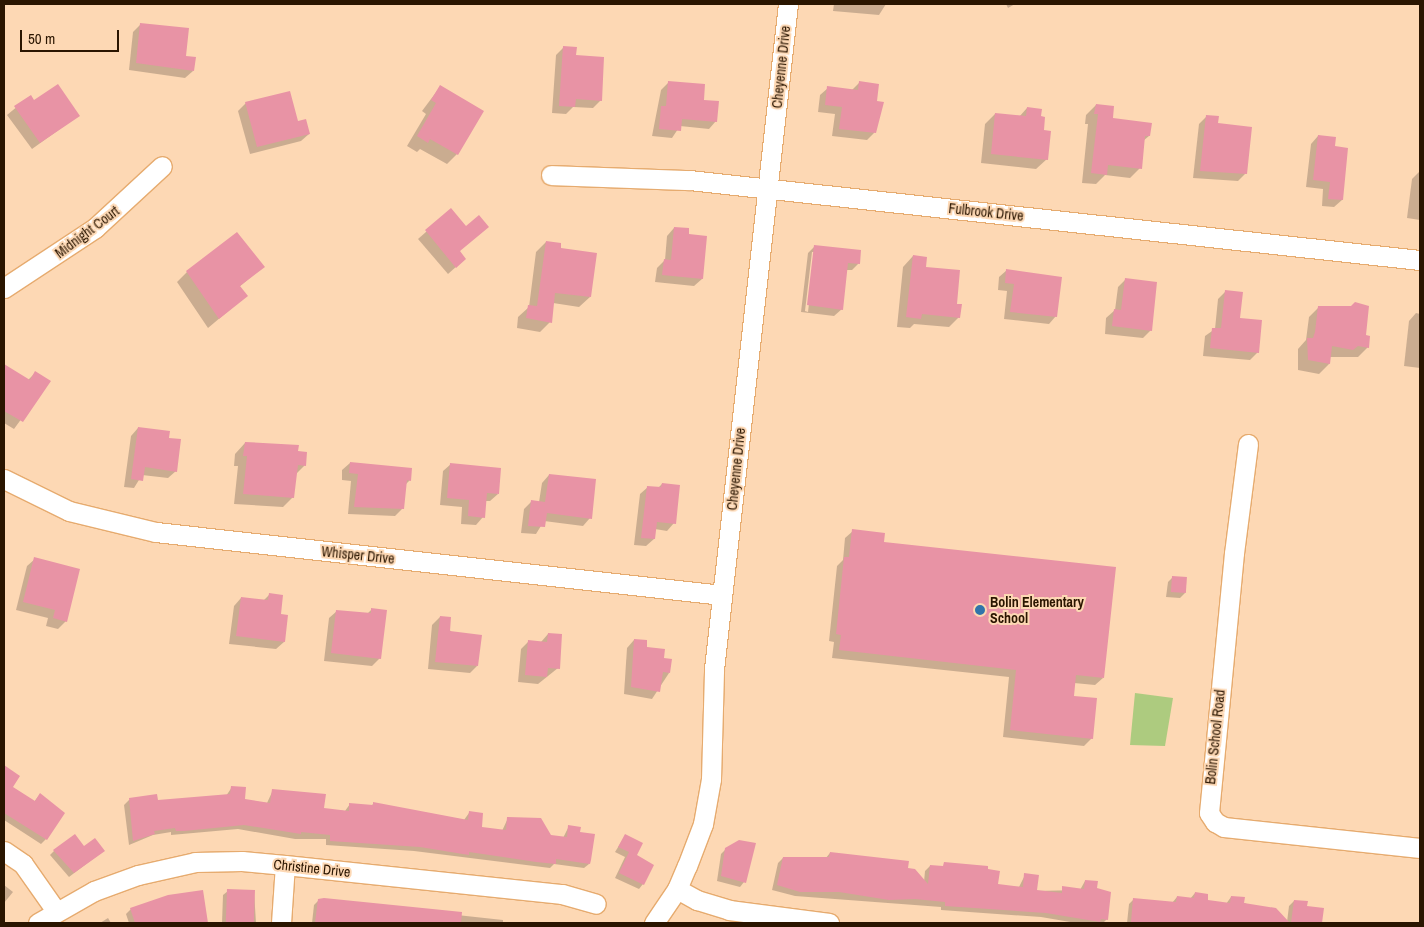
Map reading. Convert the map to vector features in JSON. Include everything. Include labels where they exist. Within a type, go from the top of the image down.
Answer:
[{"type":"street","name":"Cheyenne Drive","points":[[654,923],[677,889],[703,824],[711,779],[711,700],[788,4]]},
{"type":"street","name":"Midnight Court","points":[[4,288],[95,228],[162,166]]},
{"type":"street","name":"Fulbrook Drive","points":[[551,175],[654,177],[767,188],[1420,260]]},
{"type":"street","name":"Bolin School Road","points":[[1248,444],[1234,552],[1209,813],[1214,822],[1224,827],[1420,848]]},
{"type":"street","name":"Whisper Drive","points":[[4,479],[69,511],[156,532],[722,595]]},
{"type":"street","points":[[4,850],[23,864],[56,911]]},
{"type":"street","name":"Christine Drive","points":[[38,923],[94,891],[134,877],[195,862],[242,861],[562,894],[596,904]]},
{"type":"street","points":[[281,923],[285,865]]},
{"type":"street","points":[[677,889],[697,900],[729,910],[829,923]]},
{"type":"green space","points":[[1135,693],[1173,698],[1165,746],[1130,745]]},
{"type":"building","points":[[140,23],[189,28],[186,56],[196,57],[194,71],[136,63]]},
{"type":"building","points":[[563,46],[577,47],[576,55],[604,57],[602,101],[576,99],[575,107],[559,106]]},
{"type":"building","points":[[668,81],[705,84],[704,100],[719,101],[717,122],[682,119],[681,131],[659,129],[661,106],[666,106]]},
{"type":"building","points":[[859,81],[879,84],[877,101],[884,102],[876,133],[839,129],[842,107],[825,105],[827,86],[858,90]]},
{"type":"building","points":[[58,84],[80,116],[40,143],[14,106],[31,95],[34,100]]},
{"type":"building","points":[[440,85],[484,111],[458,155],[430,139],[428,143],[417,136],[436,103],[431,100]]},
{"type":"building","points":[[290,91],[298,121],[306,119],[310,134],[257,147],[245,102]]},
{"type":"building","points":[[1096,104],[1114,106],[1113,118],[1152,123],[1150,136],[1145,136],[1142,169],[1108,165],[1107,175],[1091,173],[1098,114],[1094,114]]},
{"type":"building","points":[[1027,107],[1042,109],[1041,116],[1045,117],[1044,130],[1051,131],[1048,160],[991,154],[995,113],[1026,116]]},
{"type":"building","points":[[1206,115],[1219,116],[1218,123],[1252,127],[1247,174],[1200,171]]},
{"type":"building","points":[[1318,135],[1336,137],[1335,146],[1348,148],[1343,200],[1328,199],[1330,182],[1313,180]]},
{"type":"building","points":[[451,208],[466,226],[479,215],[489,227],[460,251],[466,259],[456,268],[425,230]]},
{"type":"building","points":[[674,227],[689,228],[689,234],[707,236],[703,279],[662,275],[664,259],[671,260]]},
{"type":"building","points":[[237,232],[265,267],[240,286],[248,296],[219,319],[186,271]]},
{"type":"building","points":[[546,241],[561,243],[561,248],[597,253],[591,297],[555,293],[552,323],[526,318],[528,305],[537,306]]},
{"type":"building","points":[[814,245],[861,250],[860,264],[848,263],[843,310],[807,305]]},
{"type":"building","points":[[913,255],[927,257],[926,267],[960,270],[957,304],[962,304],[960,318],[922,314],[921,319],[906,317]]},
{"type":"building","points":[[1006,269],[1062,277],[1057,317],[1010,312],[1014,284],[1005,283]]},
{"type":"building","points":[[1125,278],[1157,282],[1152,331],[1112,326],[1114,309],[1121,310]]},
{"type":"building","points":[[1225,290],[1243,292],[1240,318],[1262,320],[1259,353],[1210,348],[1212,328],[1221,328]]},
{"type":"building","points":[[1355,302],[1369,306],[1366,335],[1370,336],[1369,348],[1358,346],[1353,350],[1332,346],[1330,364],[1308,360],[1307,338],[1313,338],[1318,306],[1351,306]]},
{"type":"building","points":[[4,364],[30,380],[35,371],[51,381],[23,422],[4,411]]},
{"type":"building","points":[[138,427],[170,431],[169,438],[181,439],[177,472],[145,467],[143,481],[131,479]]},
{"type":"building","points":[[245,442],[299,445],[298,451],[307,452],[306,466],[298,465],[294,498],[243,494],[247,456],[243,456]]},
{"type":"building","points":[[350,462],[412,468],[411,481],[407,480],[404,509],[354,507],[358,474],[349,473]]},
{"type":"building","points":[[450,463],[501,468],[499,494],[487,493],[485,518],[468,516],[469,500],[447,498]]},
{"type":"building","points":[[549,474],[596,479],[592,519],[547,513],[545,527],[528,526],[531,500],[545,502]]},
{"type":"building","points":[[662,483],[680,485],[676,524],[657,522],[655,539],[641,538],[647,486],[661,487]]},
{"type":"building","points":[[852,529],[885,533],[884,542],[1116,567],[1104,678],[1076,675],[1074,696],[1097,698],[1093,739],[1010,730],[1016,670],[839,650],[841,635],[836,634],[844,557],[849,557]]},
{"type":"building","points":[[34,557],[80,569],[67,622],[53,618],[55,610],[23,602]]},
{"type":"building","points":[[1172,576],[1187,577],[1186,593],[1171,592]]},
{"type":"building","points":[[269,593],[283,595],[281,614],[288,615],[285,642],[236,636],[241,597],[268,600]]},
{"type":"building","points":[[371,608],[387,610],[381,659],[331,653],[336,610],[371,613]]},
{"type":"building","points":[[440,616],[451,617],[450,631],[482,635],[478,666],[435,662]]},
{"type":"building","points":[[548,633],[562,634],[560,669],[548,668],[547,677],[525,675],[528,640],[547,642]]},
{"type":"building","points":[[634,639],[647,640],[647,647],[665,649],[664,658],[672,659],[670,673],[663,672],[660,692],[631,687]]},
{"type":"building","points":[[4,765],[20,776],[13,787],[35,801],[40,793],[65,813],[47,840],[4,813]]},
{"type":"building","points":[[231,786],[246,787],[245,799],[270,803],[272,789],[326,794],[324,808],[349,811],[349,803],[373,805],[373,802],[468,820],[469,811],[483,813],[482,827],[506,830],[507,817],[541,818],[551,835],[567,837],[568,825],[581,827],[580,832],[595,834],[591,860],[590,864],[556,859],[556,864],[536,862],[469,852],[469,855],[420,847],[330,841],[330,835],[301,832],[301,834],[244,825],[184,831],[176,831],[175,828],[154,831],[155,834],[133,841],[129,798],[157,794],[158,800],[230,794]]},
{"type":"building","points":[[75,834],[84,846],[95,838],[105,851],[74,873],[53,850]]},
{"type":"building","points":[[625,834],[643,843],[637,855],[654,865],[644,885],[619,873],[629,852],[618,847]]},
{"type":"building","points":[[739,840],[756,843],[746,883],[721,876],[725,848]]},
{"type":"building","points":[[830,852],[909,861],[908,868],[915,869],[928,884],[930,865],[943,866],[944,862],[988,866],[988,869],[1000,871],[998,884],[1023,887],[1024,873],[1039,875],[1037,890],[1062,893],[1062,886],[1084,889],[1085,880],[1098,881],[1097,888],[1111,892],[1108,920],[1101,919],[1100,922],[1046,913],[945,906],[945,902],[915,899],[889,900],[839,892],[800,892],[777,885],[783,857],[829,857]]},
{"type":"building","points":[[227,889],[255,890],[254,923],[226,923]]},
{"type":"building","points":[[203,890],[208,923],[135,923],[130,908],[168,895]]},
{"type":"building","points":[[1195,892],[1208,894],[1208,900],[1230,903],[1231,896],[1245,897],[1244,903],[1276,908],[1290,923],[1131,922],[1133,898],[1176,902],[1177,896],[1194,898]]},
{"type":"building","points":[[324,898],[462,912],[461,923],[315,923],[318,899]]},
{"type":"building","points":[[1294,900],[1308,901],[1307,906],[1324,908],[1322,923],[1291,923]]},
{"type":"place","name":"Bolin Elementary School","points":[[980,610]]}]
